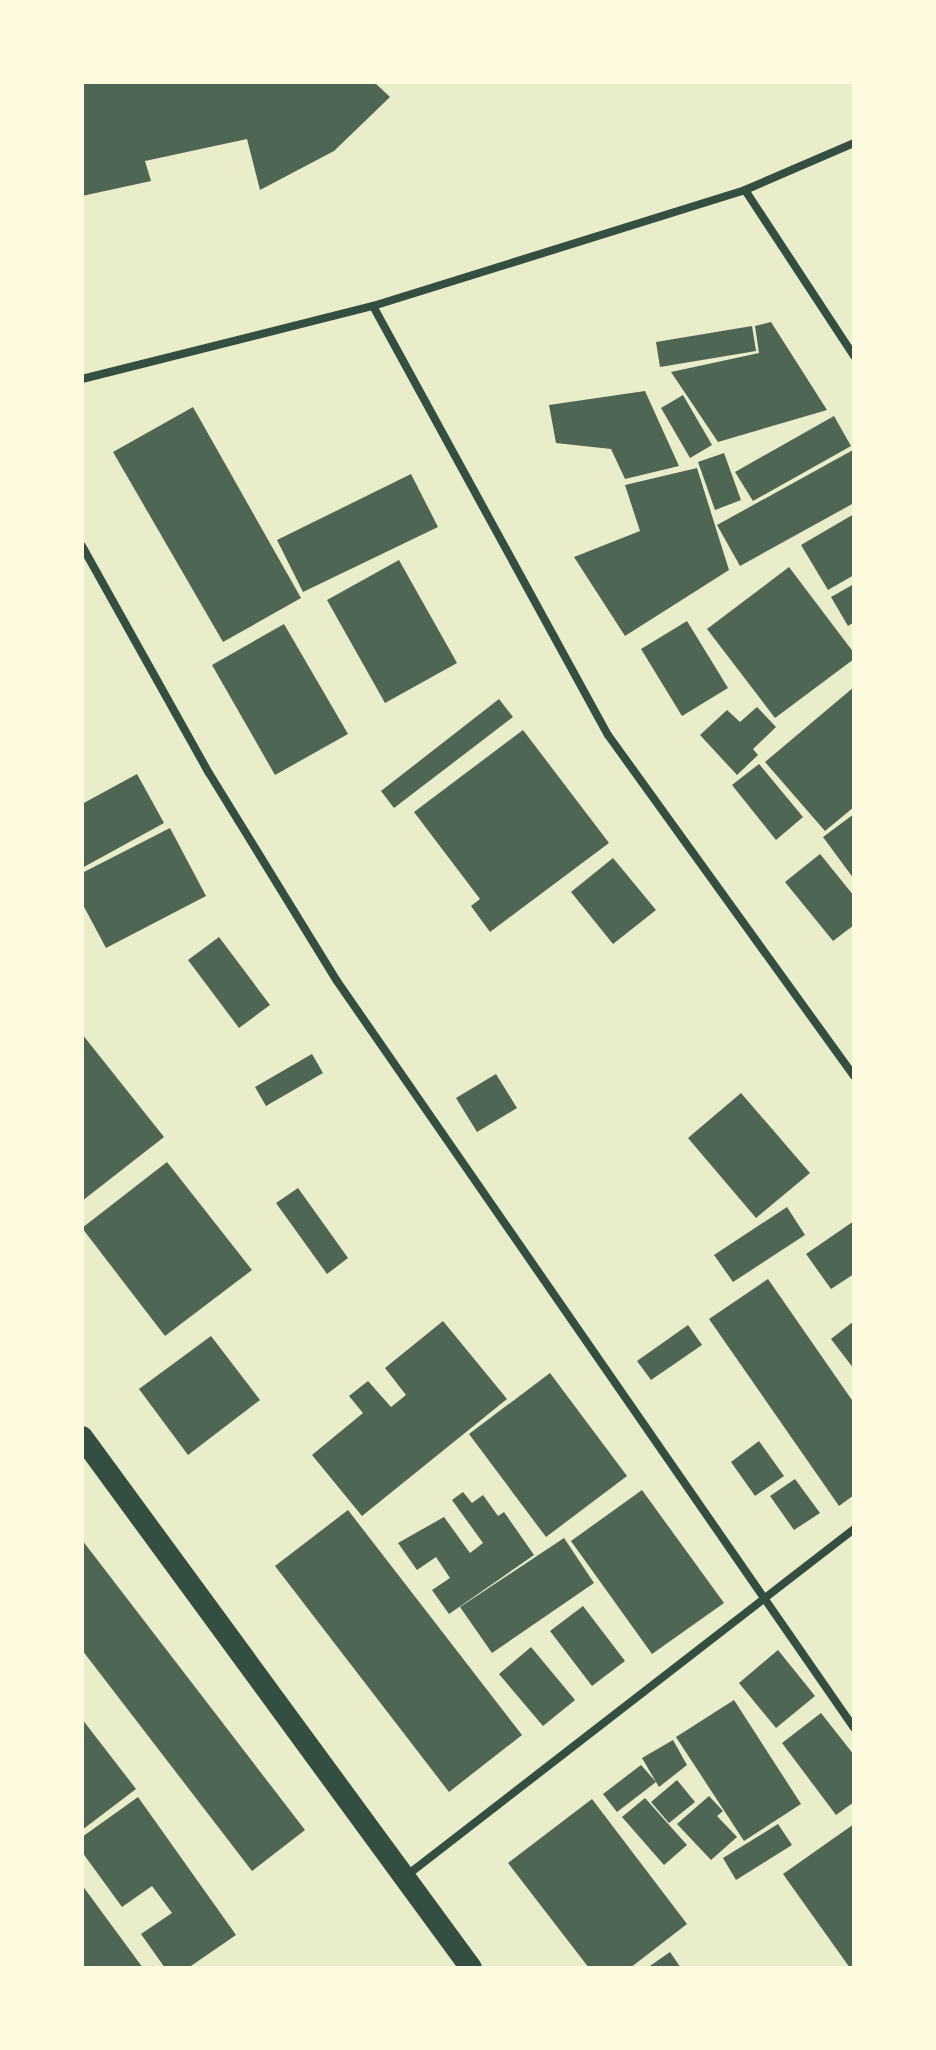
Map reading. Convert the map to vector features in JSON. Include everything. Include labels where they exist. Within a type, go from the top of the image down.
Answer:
[{"type":"highway","points":[[82,1437],[471,1968]]},
{"type":"street","points":[[82,379],[373,306],[745,190],[854,143]]},
{"type":"street","points":[[745,190],[854,356]]},
{"type":"street","points":[[373,306],[608,735],[854,1076]]},
{"type":"street","points":[[82,546],[209,773],[337,981],[854,1728]]},
{"type":"street","points":[[405,1877],[854,1529]]},
{"type":"building","points":[[82,82],[374,82],[390,97],[334,151],[260,190],[247,139],[145,161],[151,181],[82,196]]},
{"type":"building","points":[[771,322],[827,410],[718,442],[671,372],[759,353],[755,326]]},
{"type":"building","points":[[752,326],[756,351],[660,367],[656,342]]},
{"type":"building","points":[[645,391],[679,466],[625,479],[611,449],[556,443],[549,405]]},
{"type":"building","points":[[683,395],[712,445],[690,458],[661,408]]},
{"type":"building","points":[[193,407],[301,598],[223,642],[113,452]]},
{"type":"building","points":[[834,416],[851,446],[753,501],[735,472]]},
{"type":"building","points":[[853,450],[854,503],[740,566],[717,525]]},
{"type":"building","points":[[724,453],[741,500],[715,510],[698,462]]},
{"type":"building","points":[[697,468],[729,570],[625,636],[574,557],[640,531],[625,485]]},
{"type":"building","points":[[411,474],[438,527],[303,592],[277,540]]},
{"type":"building","points":[[854,514],[854,575],[828,590],[801,545]]},
{"type":"building","points":[[399,560],[457,663],[385,703],[327,600]]},
{"type":"building","points":[[789,567],[854,653],[854,659],[775,718],[707,629]]},
{"type":"building","points":[[854,584],[854,622],[848,626],[831,597]]},
{"type":"building","points":[[687,621],[728,688],[682,716],[641,649]]},
{"type":"building","points":[[284,624],[348,734],[275,775],[212,665]]},
{"type":"building","points":[[854,687],[854,807],[825,831],[765,762]]},
{"type":"building","points":[[499,699],[513,717],[394,808],[381,791]]},
{"type":"building","points":[[757,707],[776,727],[753,749],[758,755],[737,775],[700,735],[727,710],[740,722]]},
{"type":"building","points":[[523,730],[609,843],[490,932],[471,906],[480,899],[414,812]]},
{"type":"building","points":[[759,764],[803,817],[776,840],[732,785]]},
{"type":"building","points":[[137,774],[164,823],[82,868],[82,804]]},
{"type":"building","points":[[854,814],[854,879],[823,837]]},
{"type":"building","points":[[170,828],[206,896],[106,948],[82,903],[82,873]]},
{"type":"building","points":[[820,854],[854,896],[854,925],[833,941],[785,882]]},
{"type":"building","points":[[613,858],[656,910],[613,944],[571,892]]},
{"type":"building","points":[[219,937],[270,1005],[239,1028],[188,960]]},
{"type":"building","points":[[82,1034],[164,1137],[82,1201]]},
{"type":"building","points":[[312,1054],[323,1073],[266,1106],[255,1087]]},
{"type":"building","points":[[496,1074],[517,1108],[477,1132],[456,1098]]},
{"type":"building","points":[[741,1093],[810,1173],[756,1218],[688,1138]]},
{"type":"building","points":[[167,1162],[252,1270],[165,1336],[82,1228]]},
{"type":"building","points":[[298,1188],[348,1258],[327,1274],[276,1203]]},
{"type":"building","points":[[787,1207],[805,1235],[733,1282],[714,1255]]},
{"type":"building","points":[[854,1221],[854,1274],[831,1289],[806,1254]]},
{"type":"building","points":[[768,1279],[854,1403],[854,1495],[839,1506],[709,1319]]},
{"type":"building","points":[[443,1321],[507,1399],[362,1516],[312,1455],[363,1413],[349,1396],[368,1381],[391,1407],[406,1395],[385,1368]]},
{"type":"building","points":[[854,1321],[854,1369],[831,1339]]},
{"type":"building","points":[[688,1325],[702,1345],[651,1380],[637,1361]]},
{"type":"building","points":[[211,1336],[260,1400],[188,1455],[139,1389]]},
{"type":"building","points":[[550,1373],[627,1476],[546,1537],[469,1434]]},
{"type":"building","points":[[759,1441],[784,1476],[755,1496],[731,1462]]},
{"type":"building","points":[[795,1479],[820,1513],[794,1530],[770,1496]]},
{"type":"building","points":[[642,1490],[724,1603],[652,1654],[571,1541]]},
{"type":"building","points":[[463,1492],[472,1503],[483,1495],[498,1516],[504,1512],[534,1555],[449,1614],[432,1590],[450,1578],[436,1557],[417,1570],[398,1543],[444,1517],[470,1553],[483,1543],[452,1500]]},
{"type":"building","points":[[348,1510],[522,1735],[449,1792],[275,1566]]},
{"type":"building","points":[[564,1538],[594,1583],[492,1653],[460,1607]]},
{"type":"building","points":[[82,1540],[305,1830],[252,1871],[82,1650]]},
{"type":"building","points":[[583,1606],[625,1661],[592,1686],[550,1631]]},
{"type":"building","points":[[531,1647],[575,1700],[543,1726],[499,1674]]},
{"type":"building","points":[[778,1650],[815,1696],[776,1728],[739,1683]]},
{"type":"building","points":[[734,1700],[801,1804],[744,1841],[676,1737]]},
{"type":"building","points":[[821,1713],[854,1755],[854,1802],[836,1815],[782,1743]]},
{"type":"building","points":[[82,1719],[136,1789],[82,1830]]},
{"type":"building","points":[[673,1740],[687,1765],[659,1787],[642,1758]]},
{"type":"building","points":[[641,1765],[656,1782],[617,1812],[603,1794]]},
{"type":"building","points":[[677,1780],[695,1802],[669,1823],[651,1802]]},
{"type":"building","points":[[709,1796],[723,1811],[717,1816],[737,1837],[711,1860],[677,1824]]},
{"type":"building","points":[[138,1797],[236,1935],[188,1968],[165,1968],[141,1934],[172,1913],[152,1886],[122,1907],[82,1852],[82,1837]]},
{"type":"building","points":[[645,1798],[687,1845],[664,1865],[622,1817]]},
{"type":"building","points":[[592,1799],[687,1924],[630,1968],[589,1968],[508,1863]]},
{"type":"building","points":[[778,1824],[792,1845],[736,1880],[723,1858]]},
{"type":"building","points":[[854,1824],[854,1968],[850,1968],[783,1874]]},
{"type":"building","points":[[82,1885],[143,1968],[82,1968]]},
{"type":"building","points":[[670,1952],[681,1968],[647,1968]]}]
